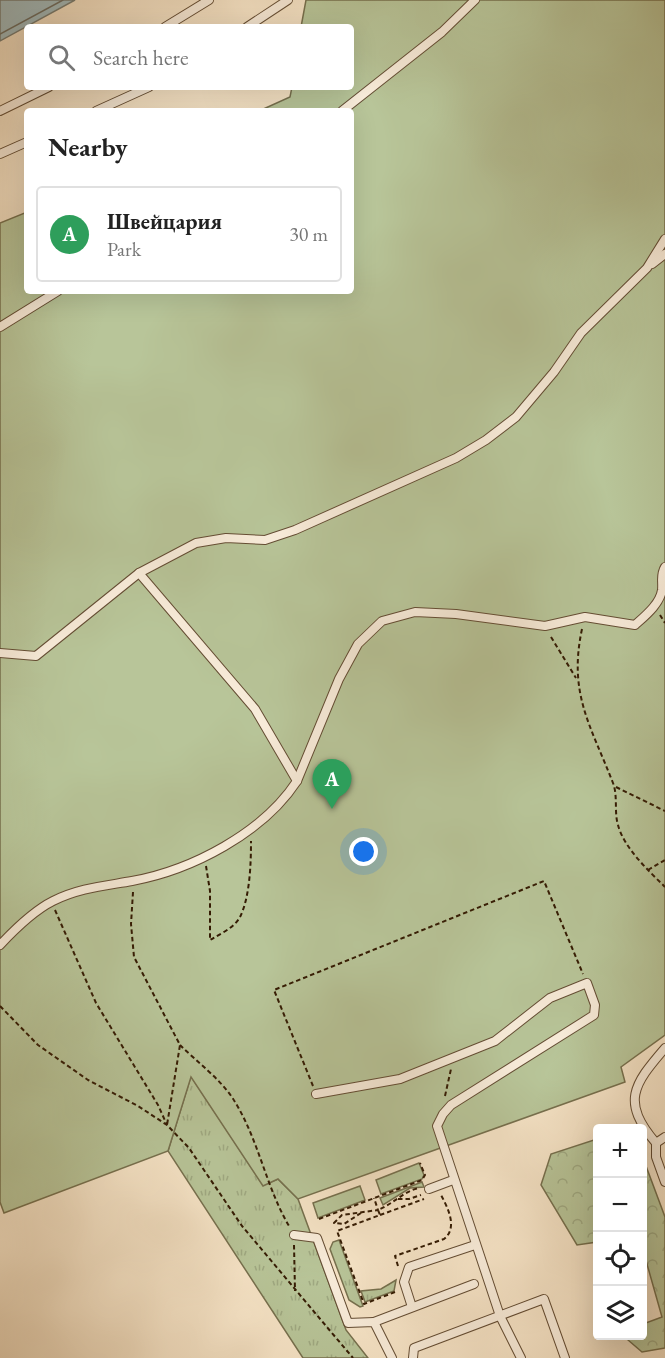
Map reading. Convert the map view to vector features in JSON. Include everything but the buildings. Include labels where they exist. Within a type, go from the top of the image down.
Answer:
[{"type":"lane","points":[[170,24],[209,0]]},
{"type":"lane","points":[[252,24],[288,0]]},
{"type":"lane","points":[[346,108],[442,32],[475,0]]},
{"type":"lane","points":[[0,111],[43,90]]},
{"type":"lane","points":[[103,108],[142,90]]},
{"type":"lane","points":[[0,154],[24,143]]},
{"type":"lane","points":[[647,268],[665,239]]},
{"type":"lane","points":[[0,653],[36,656],[139,573],[196,543],[226,538],[266,540],[295,530],[456,458],[516,417],[554,372],[581,333],[647,268],[665,254]]},
{"type":"lane","points":[[0,327],[53,294]]},
{"type":"lane","points":[[0,945],[15,929],[51,902],[90,886],[134,881],[205,857],[251,831],[287,797],[297,782],[344,670],[358,644],[382,621],[415,612],[456,614],[545,627],[585,617],[635,625],[655,605],[662,592],[661,573],[665,567]]},
{"type":"lane","points":[[139,573],[255,710],[297,782]]},
{"type":"lane","points":[[316,1094],[400,1079],[495,1041],[550,998],[587,983],[595,1005],[594,1015],[451,1106],[443,1114],[437,1126],[453,1180],[500,1316],[521,1358]]},
{"type":"lane","points":[[665,1048],[641,1078],[633,1098],[640,1124],[656,1143],[656,1157],[665,1182]]},
{"type":"lane","points":[[656,1143],[665,1137]]},
{"type":"lane","points":[[428,1193],[453,1180]]},
{"type":"lane","points":[[294,1235],[317,1238],[348,1323],[374,1322],[474,1284]]},
{"type":"lane","points":[[412,1307],[404,1282],[409,1268],[475,1245]]},
{"type":"lane","points":[[413,1358],[414,1348],[544,1299],[565,1358]]},
{"type":"lane","points":[[374,1322],[392,1358]]},
{"type":"path","points":[[585,617],[576,655],[577,680],[587,724],[615,787],[618,824],[626,841],[648,870],[665,887]]},
{"type":"path","points":[[545,627],[577,680]]},
{"type":"path","points":[[615,787],[665,811]]},
{"type":"path","points":[[205,857],[210,891],[210,940],[225,932],[239,918],[251,870],[251,831]]},
{"type":"path","points":[[648,870],[665,860]]},
{"type":"path","points":[[134,881],[131,924],[134,957],[180,1045],[234,1099],[264,1164],[278,1208],[294,1235],[295,1291]]},
{"type":"path","points":[[316,1094],[274,990],[544,881],[587,983]]},
{"type":"path","points":[[51,902],[96,1003],[158,1105],[167,1125]]},
{"type":"path","points":[[0,1006],[38,1045],[88,1080],[138,1106],[167,1125],[189,1148],[242,1226],[353,1358]]},
{"type":"path","points":[[167,1125],[180,1045]]},
{"type":"path","points":[[445,1097],[452,1070]]},
{"type":"path","points":[[318,1219],[422,1180],[425,1175],[420,1163]]},
{"type":"path","points":[[361,1213],[344,1224],[334,1223],[342,1215],[378,1210],[408,1191],[421,1188],[424,1190],[418,1197],[398,1199]]},
{"type":"path","points":[[398,1288],[393,1293],[364,1304],[337,1231],[380,1215],[428,1193]]},
{"type":"path","points":[[398,1273],[395,1256],[444,1239],[450,1233],[452,1223],[442,1195],[438,1194]]},
{"type":"path","points":[[374,1198],[380,1215]]},
{"type":"green space","points":[[306,0],[665,0],[665,1035],[621,1067],[625,1082],[298,1199],[278,1179],[263,1186],[191,1077],[168,1151],[4,1213],[0,1202],[0,223],[24,213],[24,294],[354,294],[354,108],[266,108],[290,97],[291,90],[354,90],[354,24],[302,24]]},
{"type":"green space","points":[[191,1076],[263,1185],[278,1179],[298,1199],[346,1330],[368,1358],[303,1358],[168,1151]]},
{"type":"green space","points":[[593,1140],[593,1243],[577,1245],[541,1185],[551,1154]]},
{"type":"green space","points":[[419,1163],[424,1175],[422,1179],[381,1194],[376,1180]]},
{"type":"green space","points":[[647,1169],[665,1217],[665,1348],[642,1352],[628,1340],[647,1340],[647,1323],[662,1317],[647,1264]]},
{"type":"green space","points":[[422,1182],[424,1187],[410,1188],[383,1205],[380,1198]]},
{"type":"green space","points":[[360,1186],[365,1200],[318,1218],[313,1203]]},
{"type":"green space","points":[[339,1240],[363,1306],[360,1307],[349,1300],[330,1249],[333,1242]]},
{"type":"green space","points":[[396,1280],[394,1291],[365,1302],[361,1291],[381,1289]]},
{"type":"water","points":[[0,0],[75,0],[31,24],[24,24],[24,28],[0,41]]},
{"type":"place","name":"Швейцария","points":[[332,809]]}]
